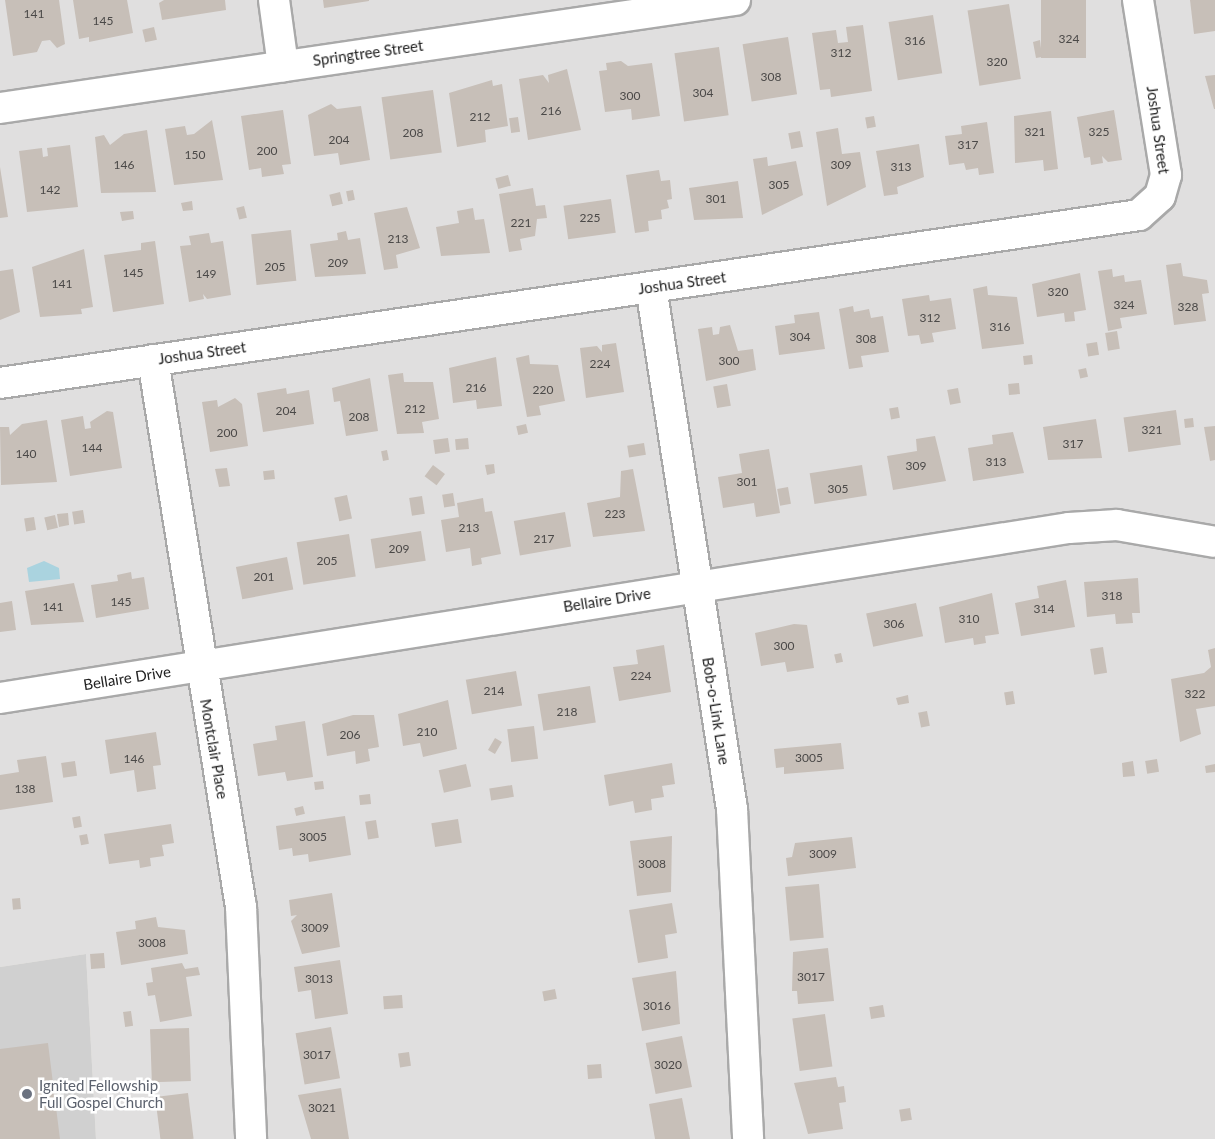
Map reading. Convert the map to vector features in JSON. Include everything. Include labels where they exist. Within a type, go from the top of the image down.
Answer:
[{"type":"street","points":[[274,0],[283,66]]},
{"type":"street","name":"Springtree Street","points":[[0,108],[283,66],[565,12],[735,0]]},
{"type":"street","name":"Joshua Street","points":[[0,383],[1147,211],[1161,196],[1165,164],[1138,0]]},
{"type":"street","name":"Bob-o-Link Lane","points":[[651,287],[732,809],[748,1139]]},
{"type":"street","name":"Montclair Place","points":[[153,360],[241,907],[251,1139]]},
{"type":"street","name":"Bellaire Drive","points":[[0,698],[696,585],[1089,525],[1215,542]]},
{"type":"shaded area","points":[[0,0],[1215,0],[1215,1139],[96,1139],[86,954],[0,967]]},
{"type":"shaded area","name":"Ignited Fellowship Full Gospel Church","points":[[86,954],[96,1139],[0,1139],[0,967]]},
{"type":"water","points":[[44,561],[59,568],[60,579],[29,582],[27,568]]},
{"type":"building","points":[[5,0],[59,0],[65,44],[57,48],[50,40],[42,41],[37,52],[13,56]]},
{"type":"building","points":[[73,0],[127,0],[133,33],[89,42],[89,37],[79,39]]},
{"type":"building","points":[[164,0],[225,0],[226,10],[162,20],[159,3]]},
{"type":"building","points":[[323,0],[369,0],[369,1],[324,8]]},
{"type":"building","points":[[1041,0],[1086,0],[1086,58],[1041,58]]},
{"type":"building","points":[[1190,0],[1215,0],[1215,31],[1194,34]]},
{"type":"building","points":[[1009,4],[1021,79],[979,86],[968,11]]},
{"type":"building","points":[[933,15],[942,73],[898,80],[889,22]]},
{"type":"building","points":[[863,25],[872,91],[831,97],[830,89],[820,90],[812,33],[836,30],[838,43],[848,42],[846,27]]},
{"type":"building","points":[[154,27],[157,40],[145,42],[142,30]]},
{"type":"building","points":[[788,37],[797,94],[752,101],[743,44]]},
{"type":"building","points":[[1040,40],[1042,57],[1036,58],[1033,42]]},
{"type":"building","points":[[719,47],[729,115],[684,122],[674,53]]},
{"type":"building","points":[[621,61],[628,66],[652,63],[660,116],[632,120],[631,109],[605,112],[599,71],[607,70],[606,63]]},
{"type":"building","points":[[567,69],[581,130],[528,140],[519,79],[543,75],[549,83],[548,75]]},
{"type":"building","points":[[1215,75],[1215,109],[1214,109],[1205,76]]},
{"type":"building","points":[[492,80],[493,86],[502,84],[508,126],[485,130],[486,142],[457,147],[449,93]]},
{"type":"building","points":[[433,90],[442,152],[390,160],[382,97]]},
{"type":"building","points":[[331,104],[337,109],[361,106],[370,160],[340,165],[338,153],[314,156],[308,115]]},
{"type":"building","points":[[283,110],[291,164],[282,165],[284,174],[262,177],[261,168],[249,170],[241,116]]},
{"type":"building","points":[[1114,110],[1122,160],[1108,162],[1102,156],[1103,163],[1091,165],[1090,157],[1084,158],[1077,117]]},
{"type":"building","points":[[1051,111],[1058,169],[1044,171],[1043,160],[1015,163],[1014,116]]},
{"type":"building","points":[[874,116],[876,127],[867,128],[865,118]]},
{"type":"building","points":[[518,117],[520,132],[511,133],[509,118]]},
{"type":"building","points":[[212,120],[223,180],[174,185],[165,129],[185,126],[187,135],[194,134]]},
{"type":"building","points":[[987,122],[994,173],[979,175],[978,168],[966,170],[964,163],[949,165],[945,136],[962,134],[961,126]]},
{"type":"building","points":[[838,128],[842,154],[860,152],[866,187],[827,206],[816,132]]},
{"type":"building","points":[[147,130],[156,192],[101,193],[95,137],[104,135],[110,145],[124,134]]},
{"type":"building","points":[[800,131],[803,147],[791,149],[788,133]]},
{"type":"building","points":[[919,144],[924,177],[897,187],[898,194],[884,196],[876,151]]},
{"type":"building","points":[[70,145],[78,207],[27,212],[19,151],[42,148],[43,157],[48,156],[47,148]]},
{"type":"building","points":[[767,157],[768,166],[796,161],[803,195],[762,215],[753,159]]},
{"type":"building","points":[[0,167],[8,217],[0,218]]},
{"type":"building","points":[[659,170],[661,181],[670,180],[672,199],[667,200],[669,208],[661,210],[662,219],[648,221],[649,231],[635,233],[626,175]]},
{"type":"building","points":[[508,175],[511,186],[498,189],[495,178]]},
{"type":"building","points":[[738,181],[743,218],[694,220],[689,188]]},
{"type":"building","points":[[533,188],[536,206],[545,205],[547,218],[537,219],[535,236],[520,239],[522,250],[509,252],[499,194]]},
{"type":"building","points":[[353,190],[355,200],[348,201],[346,191]]},
{"type":"building","points":[[340,192],[343,204],[332,206],[329,195]]},
{"type":"building","points":[[611,199],[616,233],[568,239],[563,206]]},
{"type":"building","points":[[192,201],[193,210],[183,211],[181,203]]},
{"type":"building","points":[[244,206],[247,218],[239,220],[236,208]]},
{"type":"building","points":[[407,207],[420,248],[396,255],[398,268],[384,270],[374,213]]},
{"type":"building","points":[[473,208],[475,220],[484,219],[490,253],[441,256],[436,227],[459,223],[457,211]]},
{"type":"building","points":[[133,211],[134,219],[122,221],[120,212]]},
{"type":"building","points":[[291,230],[296,281],[257,285],[251,234]]},
{"type":"building","points":[[346,231],[348,240],[360,238],[366,274],[315,277],[310,244],[338,240],[337,233]]},
{"type":"building","points":[[209,233],[211,243],[223,241],[231,295],[207,299],[203,294],[204,299],[189,302],[180,246],[191,245],[189,236]]},
{"type":"building","points":[[155,241],[164,304],[113,312],[104,255],[141,250],[141,243]]},
{"type":"building","points":[[84,249],[93,307],[81,309],[82,314],[40,317],[32,267]]},
{"type":"building","points":[[1181,263],[1183,276],[1207,280],[1209,293],[1202,294],[1206,321],[1174,325],[1166,265]]},
{"type":"building","points":[[13,269],[20,312],[0,320],[0,271]]},
{"type":"building","points":[[1112,269],[1113,277],[1124,275],[1125,282],[1141,280],[1147,314],[1120,318],[1122,328],[1108,331],[1098,271]]},
{"type":"building","points":[[1080,273],[1086,310],[1074,312],[1075,321],[1065,322],[1064,313],[1037,317],[1032,284]]},
{"type":"building","points":[[987,286],[988,295],[1017,297],[1024,344],[982,349],[973,289]]},
{"type":"building","points":[[929,295],[930,301],[951,298],[956,329],[932,333],[934,342],[921,344],[919,335],[908,336],[902,299]]},
{"type":"building","points":[[853,306],[854,312],[869,309],[871,318],[883,316],[889,352],[861,356],[863,367],[849,369],[839,309]]},
{"type":"building","points":[[819,312],[825,349],[779,355],[775,326],[795,323],[794,315]]},
{"type":"building","points":[[730,325],[738,351],[753,349],[756,370],[706,381],[698,329],[712,327],[713,335],[719,334],[720,327]]},
{"type":"building","points":[[1117,331],[1120,349],[1108,351],[1105,333]]},
{"type":"building","points":[[1097,342],[1099,355],[1088,357],[1086,344]]},
{"type":"building","points":[[616,343],[624,392],[586,398],[580,348],[597,346],[602,352],[602,345]]},
{"type":"building","points":[[529,355],[530,364],[558,365],[565,401],[539,406],[541,415],[527,417],[516,358]]},
{"type":"building","points":[[1032,355],[1033,364],[1024,365],[1023,356]]},
{"type":"building","points":[[496,357],[502,406],[477,409],[476,400],[453,403],[449,368]]},
{"type":"building","points":[[1086,368],[1088,377],[1080,379],[1078,370]]},
{"type":"building","points":[[403,373],[404,382],[433,382],[439,419],[422,422],[424,433],[397,434],[388,375]]},
{"type":"building","points":[[370,378],[378,431],[346,436],[340,401],[334,402],[332,388]]},
{"type":"building","points":[[1019,383],[1020,394],[1009,395],[1008,384]]},
{"type":"building","points":[[727,384],[731,406],[717,408],[713,386]]},
{"type":"building","points":[[286,388],[287,394],[309,390],[314,424],[263,432],[257,393]]},
{"type":"building","points":[[958,388],[961,403],[950,405],[947,390]]},
{"type":"building","points":[[235,398],[242,404],[248,446],[210,452],[202,402],[217,400],[218,407]]},
{"type":"building","points":[[898,407],[900,418],[891,419],[889,409]]},
{"type":"building","points":[[1176,410],[1181,445],[1128,452],[1124,417]]},
{"type":"building","points":[[107,411],[113,412],[122,468],[70,476],[61,420],[83,416],[85,429],[91,428],[90,422]]},
{"type":"building","points":[[1193,418],[1194,427],[1185,428],[1184,419]]},
{"type":"building","points":[[1096,419],[1102,458],[1048,460],[1043,427]]},
{"type":"building","points":[[47,420],[57,482],[1,485],[0,427],[9,427],[10,435],[22,424]]},
{"type":"building","points":[[526,424],[528,433],[518,435],[516,426]]},
{"type":"building","points":[[1215,426],[1215,460],[1210,461],[1204,427]]},
{"type":"building","points":[[1013,432],[1024,473],[973,481],[968,448],[993,444],[992,435]]},
{"type":"building","points":[[935,436],[946,481],[893,490],[887,456],[917,451],[916,439]]},
{"type":"building","points":[[448,438],[450,452],[435,454],[433,440]]},
{"type":"building","points":[[468,438],[469,449],[456,450],[455,439]]},
{"type":"building","points":[[644,443],[646,455],[629,458],[627,446]]},
{"type":"building","points":[[769,449],[780,513],[756,517],[754,503],[723,508],[718,477],[742,473],[739,454]]},
{"type":"building","points":[[387,450],[389,460],[383,461],[381,451]]},
{"type":"building","points":[[494,464],[495,473],[487,475],[485,465]]},
{"type":"building","points":[[433,465],[445,474],[437,485],[425,476]]},
{"type":"building","points":[[862,465],[867,496],[815,504],[810,473]]},
{"type":"building","points":[[227,468],[230,486],[219,487],[215,469]]},
{"type":"building","points":[[633,469],[645,531],[593,537],[587,503],[620,497],[621,471]]},
{"type":"building","points":[[274,470],[275,479],[264,480],[263,471]]},
{"type":"building","points":[[788,487],[791,504],[780,506],[777,489]]},
{"type":"building","points":[[453,493],[455,506],[444,508],[442,495]]},
{"type":"building","points":[[347,495],[352,518],[339,521],[334,498]]},
{"type":"building","points":[[422,496],[425,514],[412,516],[409,498]]},
{"type":"building","points":[[483,498],[485,512],[492,511],[501,554],[481,558],[482,564],[472,566],[470,548],[446,552],[441,520],[459,517],[457,503]]},
{"type":"building","points":[[83,510],[85,523],[74,525],[72,512]]},
{"type":"building","points":[[565,512],[571,546],[520,555],[514,521]]},
{"type":"building","points":[[68,513],[69,525],[59,527],[57,514]]},
{"type":"building","points":[[55,515],[58,528],[47,530],[44,517]]},
{"type":"building","points":[[34,517],[36,530],[26,531],[24,519]]},
{"type":"building","points":[[421,531],[426,561],[375,569],[371,539]]},
{"type":"building","points":[[349,534],[356,576],[303,585],[297,542]]},
{"type":"building","points":[[287,557],[293,589],[242,599],[236,567]]},
{"type":"building","points":[[131,572],[132,579],[144,577],[149,609],[96,618],[91,585],[118,581],[117,575]]},
{"type":"building","points":[[1138,578],[1140,613],[1132,613],[1133,623],[1116,624],[1115,614],[1087,617],[1084,582]]},
{"type":"building","points":[[1066,580],[1075,627],[1021,636],[1015,603],[1039,598],[1037,586]]},
{"type":"building","points":[[74,583],[84,622],[31,625],[25,591]]},
{"type":"building","points":[[992,593],[999,634],[985,636],[986,643],[974,645],[973,638],[945,643],[939,607]]},
{"type":"building","points":[[12,601],[16,630],[0,632],[0,603]]},
{"type":"building","points":[[916,603],[923,636],[873,647],[866,614]]},
{"type":"building","points":[[794,624],[807,625],[814,668],[787,672],[785,662],[761,666],[755,633]]},
{"type":"building","points":[[664,645],[671,692],[619,701],[613,667],[638,664],[636,650]]},
{"type":"building","points":[[1103,647],[1107,673],[1094,675],[1090,649]]},
{"type":"building","points":[[1215,648],[1215,706],[1196,709],[1201,734],[1180,742],[1171,679],[1204,673],[1211,667],[1208,650]]},
{"type":"building","points":[[841,653],[843,662],[836,663],[834,655]]},
{"type":"building","points":[[516,671],[522,705],[472,714],[466,680]]},
{"type":"building","points":[[590,686],[596,723],[543,731],[538,694]]},
{"type":"building","points":[[1013,691],[1015,704],[1006,705],[1004,692]]},
{"type":"building","points":[[908,695],[909,703],[898,705],[896,698]]},
{"type":"building","points":[[448,700],[457,749],[423,757],[420,743],[403,746],[398,714]]},
{"type":"building","points":[[927,711],[930,726],[921,727],[918,713]]},
{"type":"building","points":[[353,715],[374,715],[379,747],[368,749],[370,761],[356,764],[355,751],[327,756],[322,724]]},
{"type":"building","points":[[305,721],[313,777],[287,781],[285,772],[258,776],[253,744],[277,740],[275,726]]},
{"type":"building","points":[[534,726],[538,759],[511,762],[507,729]]},
{"type":"building","points":[[156,732],[161,765],[153,766],[156,789],[137,792],[134,770],[110,774],[105,740]]},
{"type":"building","points":[[495,738],[502,742],[495,754],[488,750]]},
{"type":"building","points":[[841,743],[844,769],[784,774],[784,767],[776,768],[774,749]]},
{"type":"building","points":[[46,756],[53,802],[0,810],[0,775],[19,772],[17,760]]},
{"type":"building","points":[[1157,759],[1159,772],[1147,774],[1145,761]]},
{"type":"building","points":[[75,761],[77,776],[63,778],[61,763]]},
{"type":"building","points":[[1133,761],[1135,776],[1123,777],[1122,763]]},
{"type":"building","points":[[672,763],[675,784],[662,786],[664,797],[651,799],[652,810],[635,813],[633,801],[609,806],[604,775]]},
{"type":"building","points":[[466,764],[471,786],[444,793],[439,770]]},
{"type":"building","points":[[1215,764],[1215,772],[1206,773],[1205,766]]},
{"type":"building","points":[[323,781],[324,789],[315,790],[314,782]]},
{"type":"building","points":[[512,785],[514,797],[491,800],[489,789]]},
{"type":"building","points":[[370,794],[371,804],[360,805],[359,795]]},
{"type":"building","points":[[303,806],[305,814],[296,816],[294,808]]},
{"type":"building","points":[[80,816],[82,827],[74,828],[72,817]]},
{"type":"building","points":[[345,816],[351,855],[309,862],[308,854],[293,856],[292,848],[279,850],[276,826]]},
{"type":"building","points":[[458,819],[462,843],[435,847],[431,823]]},
{"type":"building","points":[[376,820],[379,838],[368,839],[365,822]]},
{"type":"building","points":[[171,824],[174,843],[162,845],[164,856],[150,858],[151,866],[140,868],[139,860],[109,864],[104,834]]},
{"type":"building","points":[[87,834],[89,844],[81,845],[79,836]]},
{"type":"building","points":[[672,836],[671,892],[637,896],[630,841]]},
{"type":"building","points":[[852,837],[856,868],[788,876],[786,858],[792,857],[795,843]]},
{"type":"building","points":[[819,884],[824,938],[790,941],[785,887]]},
{"type":"building","points":[[332,893],[340,947],[302,954],[291,921],[297,915],[291,916],[289,900]]},
{"type":"building","points":[[20,898],[21,909],[13,910],[12,899]]},
{"type":"building","points":[[672,903],[677,933],[665,935],[668,958],[638,963],[629,910]]},
{"type":"building","points":[[156,917],[158,927],[185,930],[188,954],[121,965],[116,932],[136,929],[135,921]]},
{"type":"building","points":[[828,948],[834,1001],[798,1004],[797,991],[792,991],[793,952]]},
{"type":"building","points":[[104,953],[105,968],[91,969],[90,954]]},
{"type":"building","points":[[340,960],[348,1014],[315,1019],[311,990],[298,992],[294,967]]},
{"type":"building","points":[[182,963],[185,969],[198,967],[200,975],[186,977],[192,1016],[160,1022],[155,995],[148,996],[146,983],[153,982],[151,968]]},
{"type":"building","points":[[676,971],[680,1024],[642,1031],[632,978]]},
{"type":"building","points":[[555,989],[557,999],[544,1001],[542,991]]},
{"type":"building","points":[[402,995],[403,1008],[384,1009],[383,996]]},
{"type":"building","points":[[883,1005],[885,1017],[871,1019],[869,1007]]},
{"type":"building","points":[[131,1011],[133,1026],[125,1027],[123,1012]]},
{"type":"building","points":[[825,1014],[832,1066],[800,1071],[792,1019]]},
{"type":"building","points":[[331,1027],[340,1078],[305,1084],[296,1033]]},
{"type":"building","points":[[189,1028],[191,1081],[152,1082],[150,1029]]},
{"type":"building","points":[[682,1036],[692,1087],[656,1094],[646,1043]]},
{"type":"building","name":"Ignited Fellowship Full Gospel Church","points":[[48,1043],[60,1139],[0,1139],[0,1049]]},
{"type":"building","points":[[409,1052],[411,1066],[400,1067],[398,1054]]},
{"type":"building","points":[[601,1064],[602,1078],[588,1079],[587,1065]]},
{"type":"building","points":[[836,1077],[838,1087],[844,1086],[846,1102],[839,1103],[843,1129],[808,1134],[794,1083]]},
{"type":"building","points":[[341,1088],[349,1139],[311,1139],[298,1095]]},
{"type":"building","points":[[188,1093],[194,1139],[160,1139],[155,1097]]},
{"type":"building","points":[[682,1098],[690,1139],[655,1139],[649,1104]]},
{"type":"building","points":[[910,1108],[912,1120],[901,1122],[899,1110]]},
{"type":"place","name":"Ignited Fellowship Full Gospel Church","points":[[27,1094]]}]
